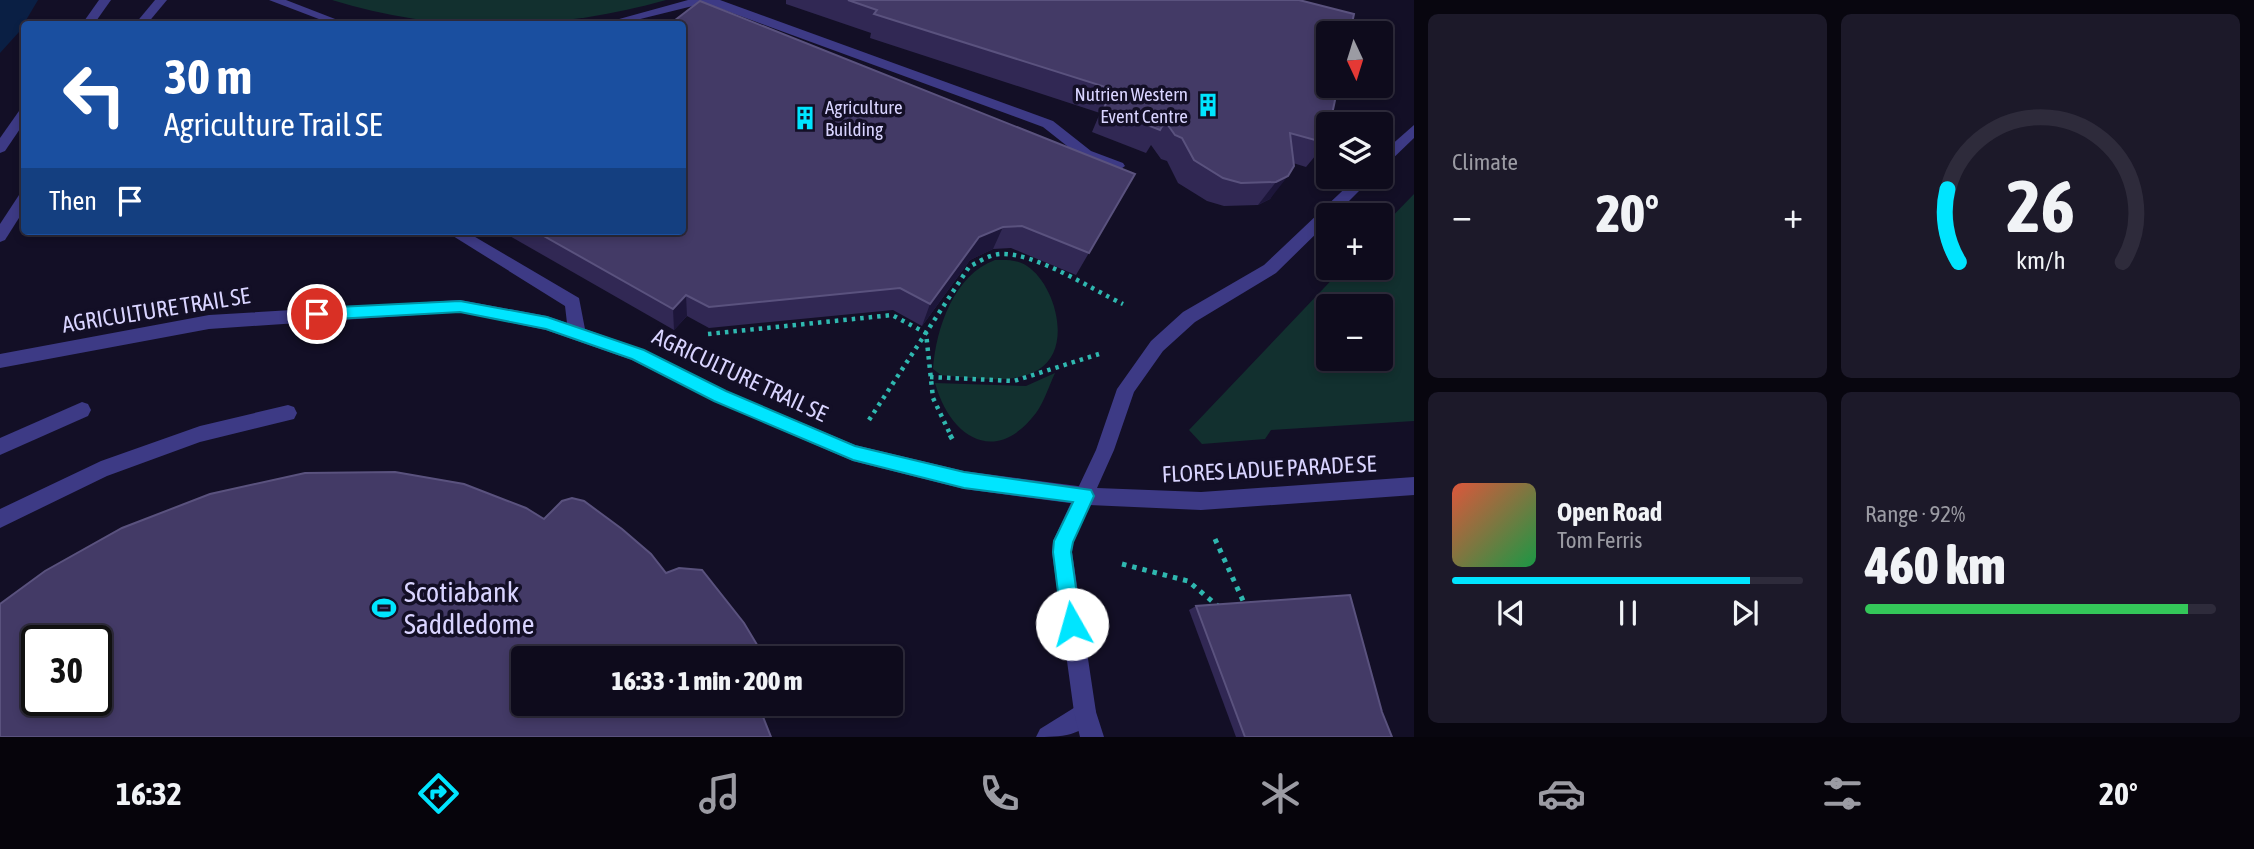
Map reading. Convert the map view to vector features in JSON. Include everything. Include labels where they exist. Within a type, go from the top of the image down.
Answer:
[{"type":"street","points":[[93,21],[105,0]]},
{"type":"street","points":[[144,21],[161,0]]},
{"type":"street","points":[[275,0],[334,21]]},
{"type":"street","points":[[619,21],[702,0]]},
{"type":"street","points":[[709,0],[1048,124],[1086,154],[1118,166]]},
{"type":"street","points":[[0,148],[21,118]]},
{"type":"street","points":[[1393,150],[1414,130]]},
{"type":"street","points":[[1092,737],[1085,712],[1062,552],[1063,541],[1085,496],[1126,389],[1157,346],[1189,317],[1270,269],[1353,189]]},
{"type":"street","points":[[0,236],[21,204]]},
{"type":"street","points":[[460,235],[573,303],[577,333]]},
{"type":"street","name":"AGRICULTURE TRAIL SE","points":[[0,361],[209,321],[460,306],[547,323],[638,355],[720,396],[853,453],[964,480],[1085,496]]},
{"type":"street","points":[[0,447],[82,410]]},
{"type":"street","points":[[0,519],[101,470],[200,434],[288,413]]},
{"type":"street","name":"FLORES LADUE PARADE SE","points":[[1085,496],[1201,501],[1414,486]]},
{"type":"street","points":[[1048,737],[1085,712]]},
{"type":"path","points":[[869,420],[969,267],[984,258],[1001,254],[1021,257],[1123,304]]},
{"type":"path","points":[[708,334],[892,315],[926,333]]},
{"type":"path","points":[[926,333],[933,398],[954,442]]},
{"type":"path","points":[[930,377],[1014,381],[1099,354]]},
{"type":"path","points":[[1215,539],[1245,606]]},
{"type":"path","points":[[1122,564],[1188,581],[1220,608]]},
{"type":"green space","points":[[332,0],[666,0],[557,21],[435,21],[373,11]]},
{"type":"green space","points":[[1414,194],[1414,421],[1271,430],[1265,439],[1202,444],[1189,430],[1316,296],[1316,371],[1393,371],[1393,294],[1318,294],[1332,280],[1393,280],[1393,216]]},
{"type":"green space","points":[[995,260],[1011,260],[1027,266],[1046,287],[1052,301],[1058,333],[1049,360],[1038,370],[1016,378],[941,375],[933,369],[935,353],[943,320],[950,305],[968,278]]},
{"type":"green space","points":[[1055,373],[1039,409],[1021,429],[1005,439],[990,441],[976,438],[951,418],[935,383],[1026,386]]},
{"type":"water","points":[[0,0],[38,0],[26,21],[21,21],[19,32],[0,53]]},
{"type":"building","name":"Nutrien Western Event Centre","points":[[848,0],[1299,0],[1354,14],[1353,21],[1316,21],[1316,98],[1335,98],[1333,112],[1316,112],[1316,140],[1290,133],[1294,166],[1288,176],[1276,182],[1241,183],[1223,178],[1194,160],[1182,138],[1175,135],[1165,121],[1160,130],[1104,108],[1112,89],[874,14],[877,10]]},
{"type":"building","name":"Agriculture Building","points":[[700,1],[1135,174],[1089,253],[1022,226],[1003,227],[979,237],[930,304],[900,288],[709,307],[686,295],[673,309],[542,235],[686,235],[686,21],[674,21]]},
{"type":"building","name":"Scotiabank Saddledome","points":[[395,472],[464,484],[526,508],[544,519],[562,501],[572,498],[584,501],[651,554],[666,573],[679,568],[702,570],[744,623],[758,646],[511,646],[511,716],[763,716],[771,737],[0,737],[0,604],[45,571],[122,528],[210,494],[305,473]]},
{"type":"building","points":[[1350,595],[1382,712],[1392,737],[1245,737],[1196,606]]},
{"type":"place","name":"Nutrien Western Event Centre","points":[[1208,105]]},
{"type":"place","name":"Agriculture Building","points":[[805,118]]},
{"type":"place","name":"Scotiabank Saddledome","points":[[384,608]]},
{"type":"route","points":[[317,314],[460,306],[547,323],[638,355],[720,396],[853,453],[964,480],[1014,489],[1085,496],[1063,541],[1062,552],[1072,624]]}]
